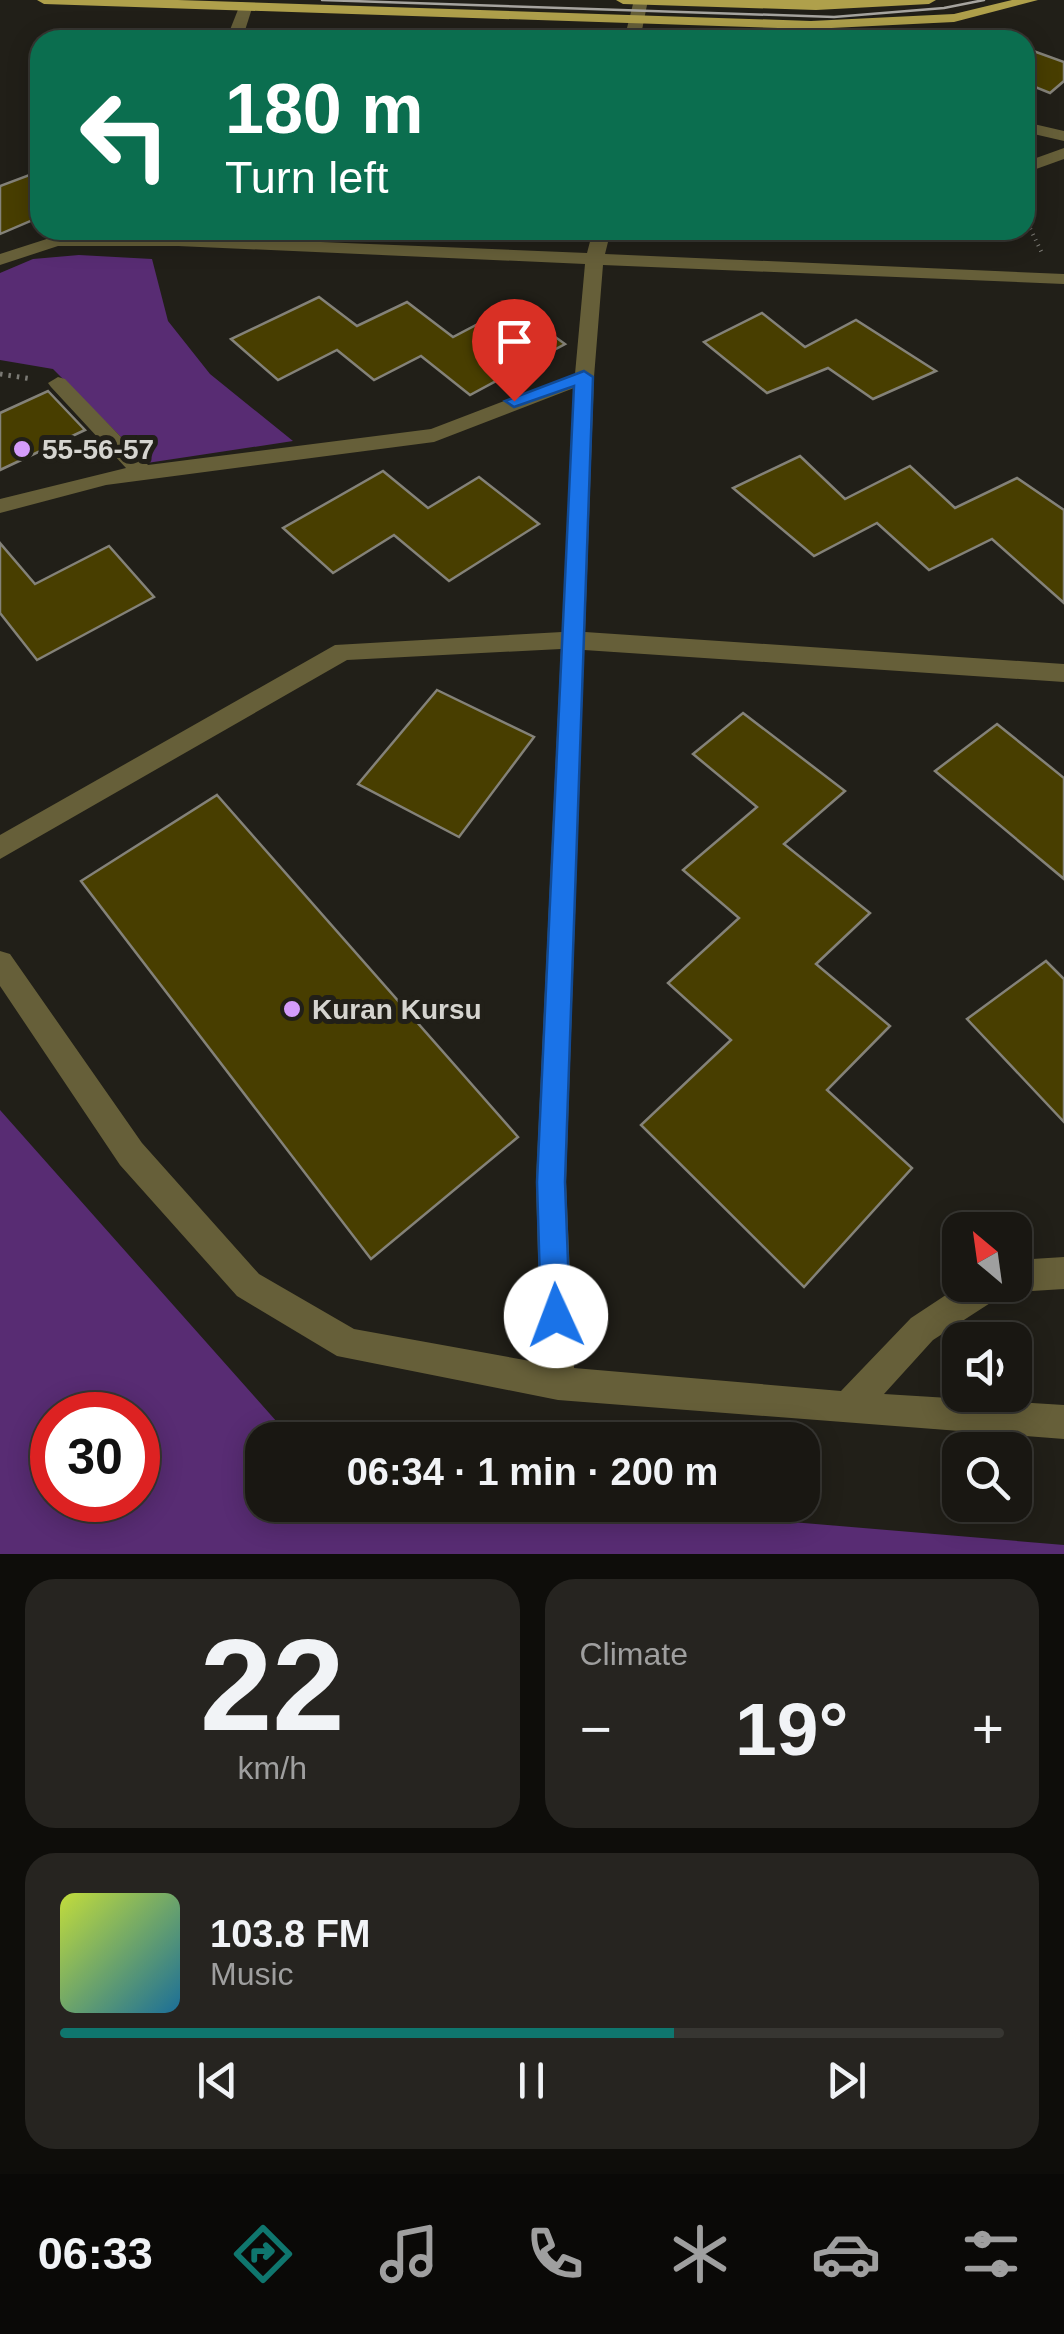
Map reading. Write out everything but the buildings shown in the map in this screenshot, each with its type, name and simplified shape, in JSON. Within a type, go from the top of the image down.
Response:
[{"type":"main road","points":[[44,0],[884,24],[954,18],[1032,0]]},
{"type":"main road","points":[[623,0],[816,6],[929,0]]},
{"type":"street","points":[[633,30],[641,0]]},
{"type":"street","points":[[237,30],[246,5]]},
{"type":"street","points":[[1035,129],[1064,136]]},
{"type":"street","points":[[1035,164],[1064,152]]},
{"type":"street","points":[[0,260],[56,241],[78,240]]},
{"type":"street","points":[[230,240],[594,262],[1064,279]]},
{"type":"street","points":[[558,1383],[551,1182],[584,377],[600,240]]},
{"type":"street","points":[[0,506],[142,472],[434,435],[584,377]]},
{"type":"street","points":[[58,383],[142,472]]},
{"type":"street","points":[[0,848],[343,651],[573,640],[1064,672]]},
{"type":"street","points":[[0,963],[131,1154],[248,1284],[349,1344],[558,1383],[1064,1422]]},
{"type":"street","points":[[1032,1275],[1064,1272]]},
{"type":"street","points":[[848,1408],[922,1330],[964,1302]]},
{"type":"shaded area","points":[[79,255],[152,259],[168,321],[210,374],[293,441],[147,463],[53,369],[0,360],[0,273],[33,259]]},
{"type":"shaded area","points":[[0,1110],[277,1422],[245,1422],[245,1522],[792,1522],[1064,1545],[1064,1554],[0,1554]]},
{"type":"tram line","points":[[322,0],[834,17],[944,8],[984,0]]},
{"type":"place","name":"55-56-57","points":[[22,449]]},
{"type":"place","name":"Kuran Kursu","points":[[292,1009]]},
{"type":"route","points":[[514,401],[584,377],[551,1182],[556,1316]]}]
